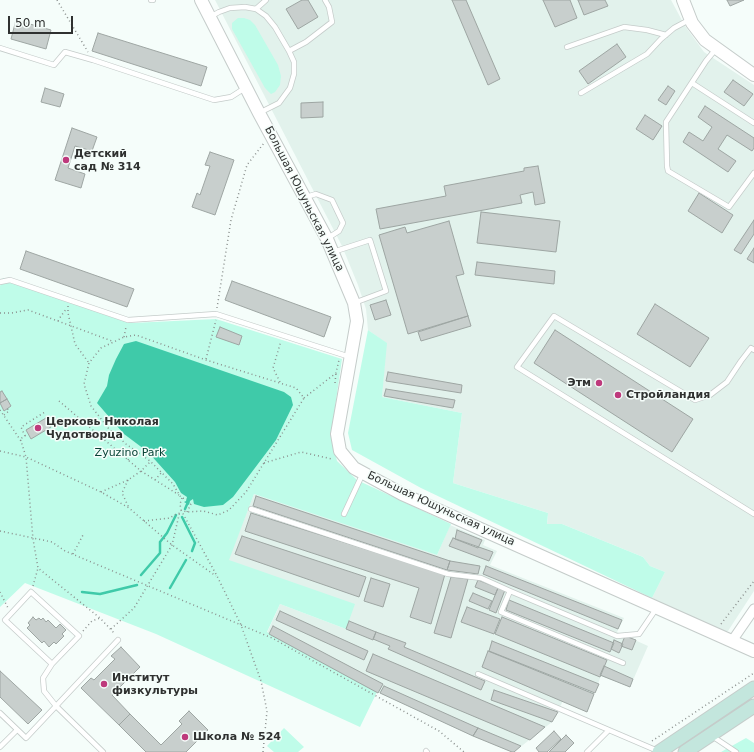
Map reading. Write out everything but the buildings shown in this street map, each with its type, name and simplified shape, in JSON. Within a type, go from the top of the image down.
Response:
[{"type":"main road","points":[[659,752],[754,688]]},
{"type":"main road","points":[[685,752],[754,706]]},
{"type":"street","name":"Большая Юшуньская улица","points":[[201,0],[327,239],[354,303],[357,321],[345,355],[337,434],[340,451],[354,468],[402,494],[754,651]]},
{"type":"street","points":[[683,0],[691,19],[705,40],[754,75]]},
{"type":"street","points":[[732,641],[754,609]]},
{"type":"lane","points":[[256,9],[266,0]]},
{"type":"lane","points":[[289,50],[306,42],[332,22],[329,7],[325,0]]},
{"type":"lane","points":[[210,17],[230,8],[245,7],[256,9],[266,16],[275,27],[289,50],[294,62],[294,74],[290,88],[279,103],[260,114]]},
{"type":"lane","points":[[581,93],[647,54],[674,28],[691,19]]},
{"type":"lane","points":[[567,47],[624,27],[647,30],[666,35]]},
{"type":"lane","points":[[0,48],[54,65],[65,52],[214,100],[231,97],[246,87]]},
{"type":"lane","points":[[716,49],[666,122],[668,171],[729,207],[754,173]]},
{"type":"lane","points":[[692,83],[754,123]]},
{"type":"lane","points":[[305,198],[316,194],[332,200],[342,223],[339,231],[327,239]]},
{"type":"lane","points":[[333,252],[370,240],[386,290],[354,303]]},
{"type":"lane","points":[[0,282],[10,280],[128,320],[216,314],[345,355]]},
{"type":"lane","points":[[754,350],[751,348],[727,382],[710,395],[695,400],[554,316],[517,368],[754,514]]},
{"type":"lane","points":[[344,514],[364,473]]},
{"type":"lane","points":[[251,509],[448,574],[481,578],[617,636],[639,634],[657,607]]},
{"type":"lane","points":[[510,591],[501,612],[623,663]]},
{"type":"lane","points":[[52,664],[5,620],[31,592],[79,636],[52,664],[44,678],[44,691],[56,706],[103,752]]},
{"type":"lane","points":[[0,713],[26,738],[118,640]]},
{"type":"lane","points":[[478,674],[659,752]]},
{"type":"lane","points":[[0,747],[17,730]]},
{"type":"lane","points":[[587,752],[608,730]]},
{"type":"lane","points":[[710,735],[736,752]]},
{"type":"path","points":[[57,0],[93,60]]},
{"type":"path","points":[[206,360],[215,327],[231,220],[247,165],[265,142]]},
{"type":"path","points":[[58,322],[69,303]]},
{"type":"path","points":[[68,306],[68,314],[75,344],[89,363]]},
{"type":"path","points":[[0,313],[12,313],[28,310],[112,341]]},
{"type":"path","points":[[124,336],[128,320]]},
{"type":"path","points":[[263,752],[267,711],[261,681],[241,625],[217,576],[181,510],[181,497],[173,484],[150,461],[126,444],[109,429],[91,406],[84,384],[89,363],[101,348],[124,336],[136,334],[206,360],[296,388],[304,398]]},
{"type":"path","points":[[280,383],[273,368],[283,335]]},
{"type":"path","points":[[181,510],[187,512],[203,511],[218,515],[229,510],[246,492],[304,398],[336,373],[345,355]]},
{"type":"path","points":[[59,401],[141,471],[181,497],[187,499]]},
{"type":"path","points":[[4,415],[9,412],[8,408]]},
{"type":"path","points":[[0,410],[20,441],[26,457],[33,539],[38,568],[31,592]]},
{"type":"path","points":[[25,436],[21,427],[45,412]]},
{"type":"path","points":[[20,441],[20,439],[28,434]]},
{"type":"path","points":[[128,460],[136,450]]},
{"type":"path","points":[[0,451],[26,457],[102,492],[129,508],[172,545],[217,576]]},
{"type":"path","points":[[264,463],[301,452],[339,460]]},
{"type":"path","points":[[102,492],[128,480],[141,471],[150,461]]},
{"type":"path","points":[[155,480],[161,473]]},
{"type":"path","points":[[128,480],[122,493],[129,508]]},
{"type":"path","points":[[187,512],[191,504],[194,503]]},
{"type":"path","points":[[38,568],[100,618],[111,629],[134,608],[172,545],[181,510]]},
{"type":"path","points":[[144,520],[170,518],[174,514],[180,513]]},
{"type":"path","points":[[0,532],[52,542],[65,551],[272,638],[439,731],[463,751]]},
{"type":"path","points":[[73,554],[83,535]]},
{"type":"path","points":[[715,633],[754,582]]},
{"type":"path","points":[[0,592],[10,614]]},
{"type":"path","points":[[79,636],[92,621],[100,618]]},
{"type":"path","points":[[645,746],[754,673]]},
{"type":"shaded area","points":[[215,0],[671,0],[685,26],[704,52],[754,85],[754,591],[728,631],[722,632],[652,598],[665,572],[650,566],[643,557],[562,524],[547,525],[548,513],[453,483],[462,413],[382,397],[386,343],[368,330],[366,309],[342,246]]},
{"type":"shaded area","points":[[136,341],[284,392],[291,397],[293,405],[276,440],[233,497],[223,505],[204,507],[194,504],[193,499],[190,501],[189,505],[184,502],[186,501],[187,497],[181,493],[175,482],[148,452],[124,434],[97,403],[107,386],[109,375],[124,344]]},
{"type":"shaded area","points":[[254,494],[437,555],[450,525],[485,540],[483,545],[497,551],[490,565],[624,618],[617,632],[648,646],[630,687],[601,676],[587,712],[563,701],[552,722],[514,752],[473,736],[377,692],[267,633],[280,604],[346,629],[228,560]]},
{"type":"green space","points":[[238,18],[250,20],[255,25],[278,65],[281,76],[280,85],[275,92],[271,94],[265,88],[232,29],[232,23]]},
{"type":"green space","name":"Zyuzino Park","points":[[3,278],[132,323],[216,319],[342,359],[331,435],[337,461],[357,480],[451,524],[437,555],[254,494],[229,560],[355,604],[346,629],[280,604],[267,632],[377,692],[360,727],[156,634],[25,583],[0,607],[0,286]]},
{"type":"green space","points":[[368,330],[387,343],[382,397],[462,413],[453,483],[548,513],[547,524],[562,524],[643,557],[650,566],[665,572],[652,598],[421,488],[352,450],[348,433]]},
{"type":"green space","points":[[284,728],[304,747],[298,752],[274,752],[267,746]]},
{"type":"green space","points":[[746,738],[754,743],[754,752],[721,752]]},
{"type":"waterway","points":[[185,509],[188,502]]},
{"type":"waterway","points":[[141,575],[160,553],[160,542],[167,533],[176,515]]},
{"type":"waterway","points":[[182,517],[195,543],[192,551]]},
{"type":"waterway","points":[[170,588],[186,560]]},
{"type":"waterway","points":[[82,592],[100,594],[137,585]]},
{"type":"place","name":"Детский сад № 314","points":[[66,160]]},
{"type":"place","name":"Этм","points":[[599,383]]},
{"type":"place","name":"Стройландия","points":[[618,395]]},
{"type":"place","name":"Церковь Николая Чудотворца","points":[[38,428]]},
{"type":"place","name":"Институт физкультуры","points":[[104,684]]},
{"type":"place","name":"Школа № 524","points":[[185,737]]}]
